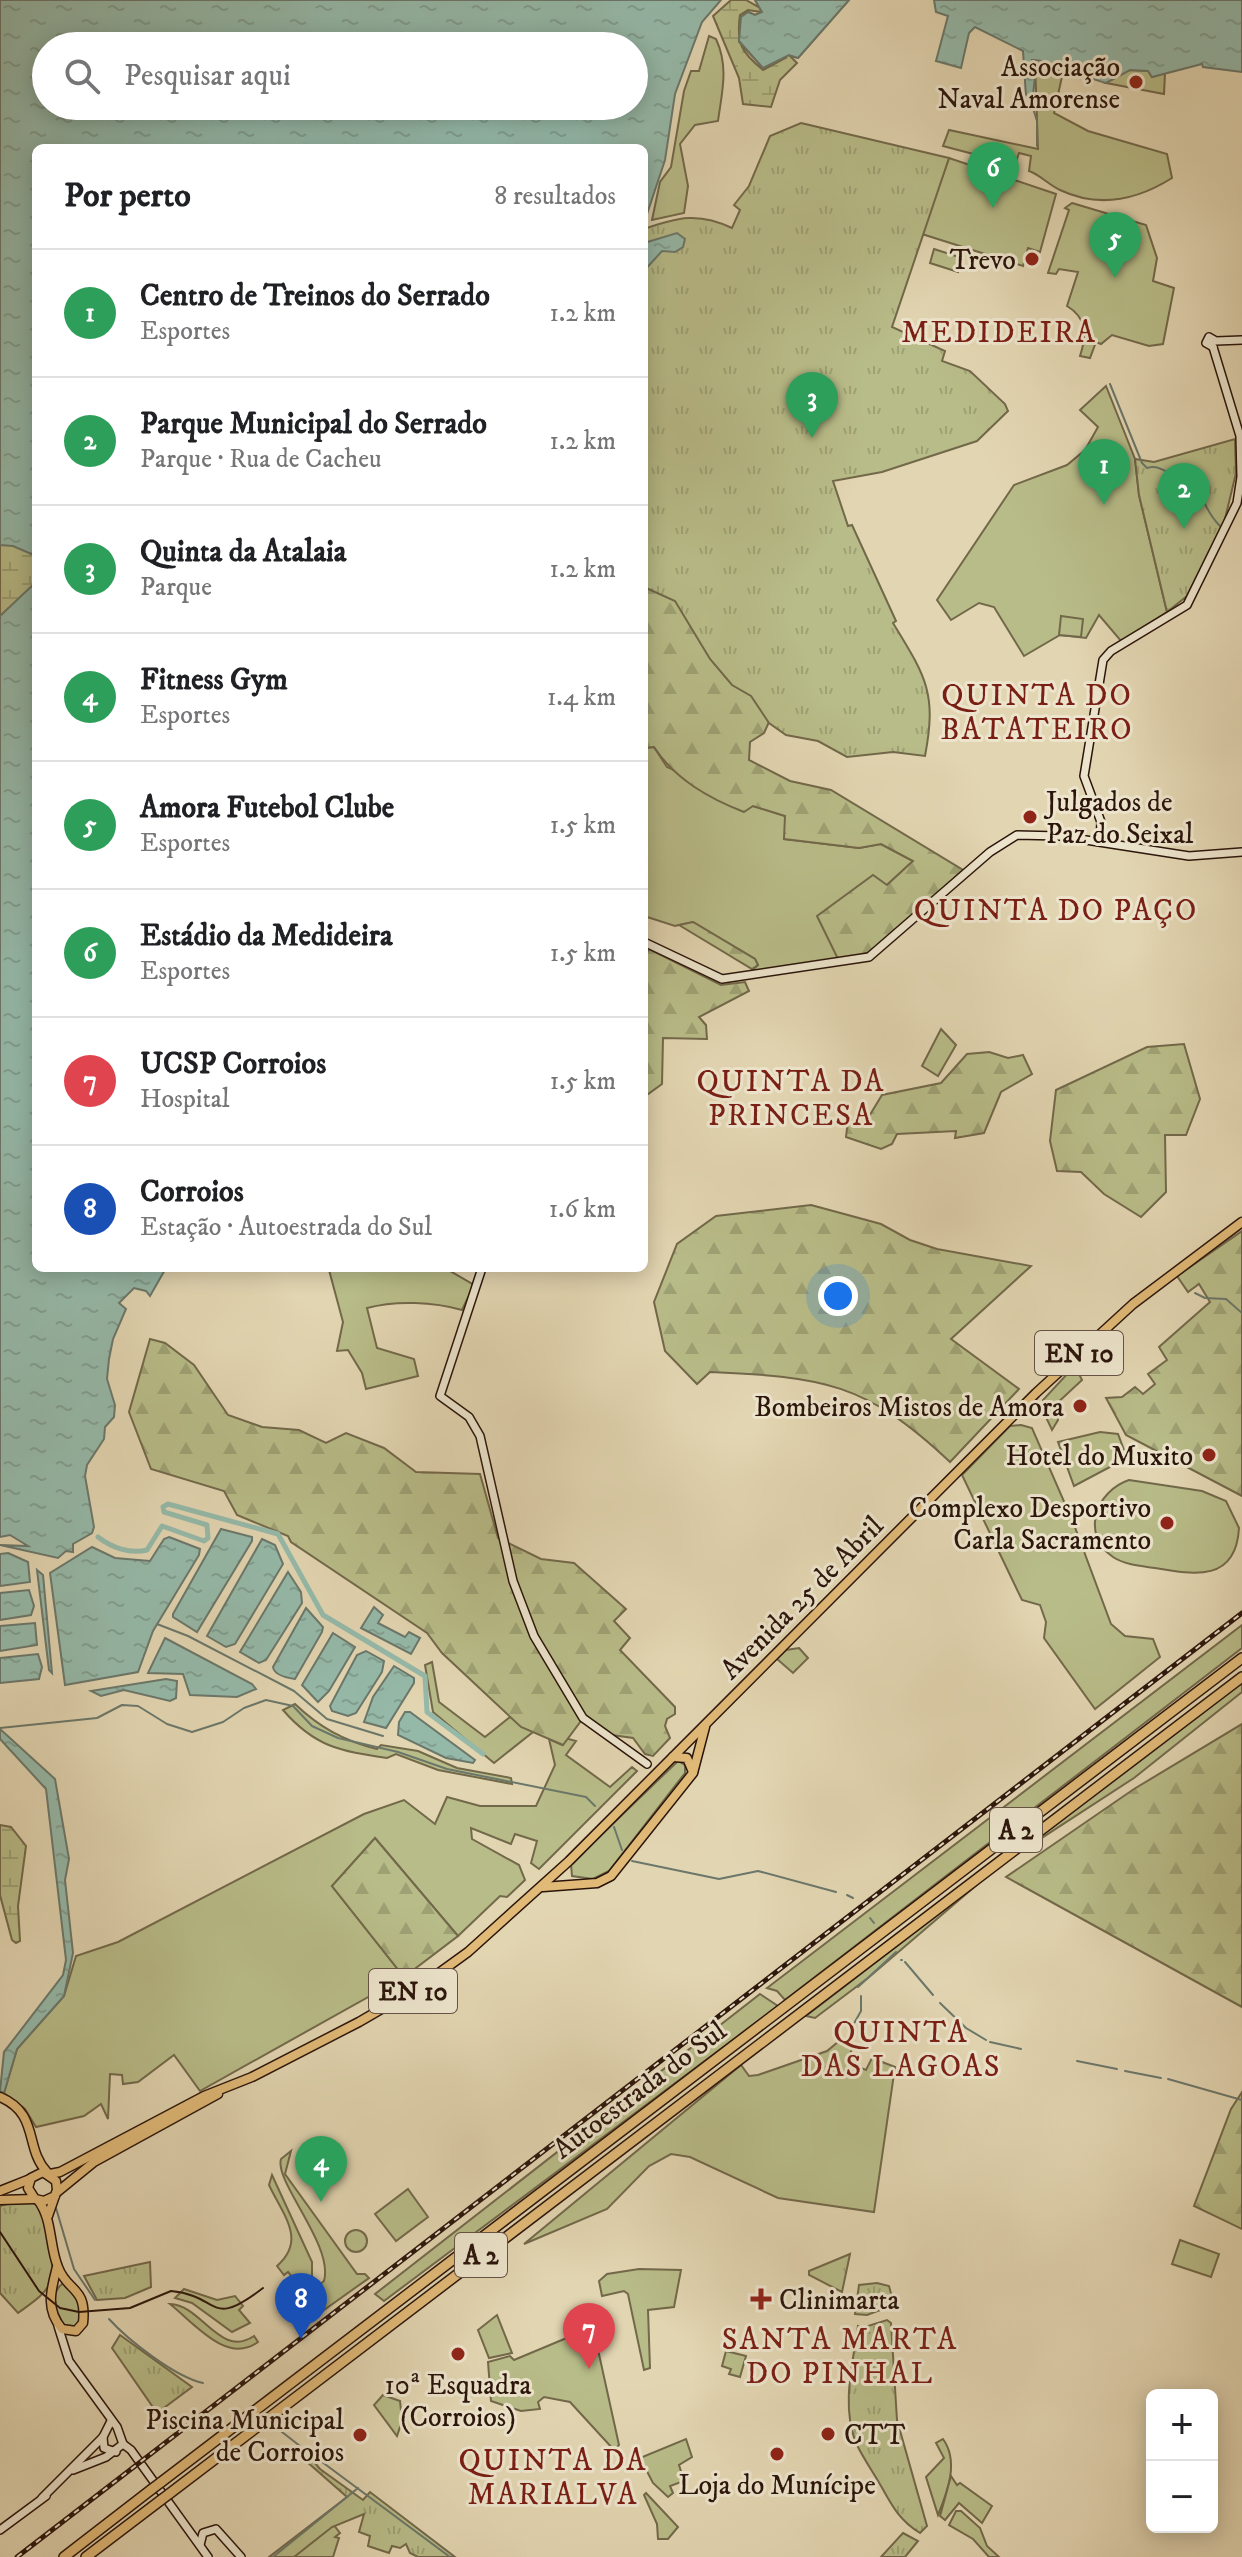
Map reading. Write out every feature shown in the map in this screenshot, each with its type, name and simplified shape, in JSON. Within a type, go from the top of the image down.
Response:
[{"type":"highway","name":"Autoestrada do Sul","points":[[64,2557],[1242,1658]]},
{"type":"highway","name":"Autoestrada do Sul","points":[[86,2557],[1242,1677]]},
{"type":"main road","points":[[1100,842],[1101,822],[1084,776],[1103,660],[1111,651],[1187,605],[1232,513],[1240,490],[1240,436],[1214,344],[1242,340]]},
{"type":"main road","points":[[648,944],[722,979],[852,962],[881,950],[1011,836],[1046,834],[1194,856],[1242,852]]},
{"type":"main road","name":"Avenida 25 de Abril","points":[[48,2173],[60,2172],[411,1992],[468,1952],[569,1861],[1092,1340],[1178,1267],[1242,1222]]},
{"type":"main road","points":[[481,1272],[440,1396],[469,1417],[480,1436],[513,1581],[534,1636],[583,1718],[647,1764],[687,1758],[693,1773]]},
{"type":"main road","name":"Avenida 25 de Abril","points":[[538,1889],[548,1884],[597,1883],[611,1876],[693,1773],[700,1737],[712,1716]]},
{"type":"main road","points":[[647,1764],[648,1781]]},
{"type":"main road","points":[[569,1861],[565,1873],[575,1883]]},
{"type":"main road","name":"Avenida 25 de Abril","points":[[55,2194],[94,2162],[199,2107],[232,2084]]},
{"type":"main road","points":[[2,2097],[26,2119],[37,2155],[57,2184],[48,2221]]},
{"type":"main road","points":[[37,2155],[28,2188],[48,2221],[57,2267],[50,2301],[68,2356],[119,2434],[119,2449]]},
{"type":"main road","name":"EN 10","points":[[32,2177],[48,2173]]},
{"type":"main road","points":[[0,2191],[32,2177]]},
{"type":"main road","name":"EN 10","points":[[36,2200],[47,2201],[55,2194]]},
{"type":"main road","points":[[0,2200],[36,2200]]},
{"type":"main road","points":[[57,2267],[79,2293],[83,2304],[83,2323],[70,2340],[68,2356]]},
{"type":"main road","points":[[53,2285],[69,2281]]},
{"type":"main road","points":[[57,2323],[65,2331],[76,2331]]},
{"type":"main road","points":[[0,2530],[42,2498],[70,2471],[104,2434],[111,2421]]},
{"type":"main road","points":[[104,2434],[119,2434]]},
{"type":"main road","points":[[104,2434],[104,2448],[119,2449],[136,2458],[208,2557]]},
{"type":"main road","points":[[70,2471],[119,2449]]},
{"type":"main road","points":[[187,2528],[220,2530],[241,2557]]},
{"type":"main road","points":[[201,2548],[200,2541],[205,2531]]},
{"type":"green space","points":[[731,0],[746,0],[760,8],[755,0],[849,0],[798,58],[790,56],[797,63],[780,80],[771,107],[743,104],[739,78],[713,16]],"holes":[[[760,9],[762,12],[755,15],[748,12],[741,17],[739,37],[740,15],[748,10],[761,12]],[[741,44],[763,68],[787,57],[763,70]]]},
{"type":"green space","points":[[709,36],[716,39],[722,60],[718,121],[695,125],[680,144],[688,186],[684,213],[652,220],[660,182],[671,167],[684,91],[691,71],[699,71]]},
{"type":"green space","points":[[1035,62],[1063,72],[1054,113],[1088,131],[1167,154],[1172,178],[1131,196],[1089,199],[1060,190],[1029,171],[1031,156],[1019,153],[1015,165],[943,146],[949,130],[1038,149]]},
{"type":"green space","name":"Associação Naval Amorense","points":[[1129,70],[1148,71],[1152,77],[1165,73],[1164,94],[1106,83]]},
{"type":"green space","points":[[801,123],[949,158],[892,327],[945,351],[942,361],[970,371],[1005,404],[1008,411],[977,441],[882,472],[833,481],[848,526],[852,525],[896,621],[893,623],[926,686],[930,716],[925,756],[893,752],[847,757],[818,741],[786,735],[769,723],[751,696],[732,685],[710,659],[675,601],[648,589],[648,228],[699,218],[732,228],[740,210],[734,205],[749,186],[770,136]]},
{"type":"green space","points":[[949,158],[1056,194],[1040,252],[1028,248],[1023,266],[922,234]]},
{"type":"green space","points":[[1072,203],[1146,225],[1157,258],[1153,281],[1174,288],[1163,344],[1149,346],[1112,335],[1101,344],[1096,342],[1090,358],[1080,356],[1084,328],[1078,316],[1067,306],[1078,272],[1059,269],[1056,274],[1048,273],[1069,210],[1065,208]]},
{"type":"green space","points":[[934,249],[962,258],[958,272],[930,263]]},
{"type":"green space","points":[[1106,386],[1135,459],[1139,495],[1167,612],[1121,641],[1099,615],[1086,638],[1060,635],[1024,656],[994,607],[979,603],[951,620],[937,600],[1014,485],[1067,465],[1085,450],[1098,427],[1080,410]]},
{"type":"green space","points":[[1235,439],[1236,473],[1224,523],[1187,596],[1167,612],[1139,495],[1135,459],[1154,462]]},
{"type":"green space","points":[[0,492],[32,503],[32,614],[0,701]]},
{"type":"green space","points":[[648,539],[774,711],[764,733],[750,742],[749,760],[790,781],[831,790],[963,870],[874,951],[839,961],[817,916],[873,875],[887,885],[913,861],[881,844],[859,848],[784,839],[785,816],[753,806],[744,812],[718,800],[682,778],[654,747],[648,748]]},
{"type":"green space","points":[[1061,616],[1083,619],[1081,637],[1059,635]]},
{"type":"green space","points":[[654,747],[667,767],[753,806],[785,816],[785,839],[859,848],[881,844],[913,861],[887,885],[839,961],[749,973],[758,965],[755,959],[693,922],[675,926],[648,917],[648,748]]},
{"type":"green space","points":[[693,922],[755,959],[758,965],[752,969],[679,925]]},
{"type":"green space","points":[[648,951],[721,985],[745,982],[749,991],[699,1017],[706,1025],[707,1039],[663,1038],[662,1084],[648,1094]]},
{"type":"green space","points":[[941,1029],[956,1045],[938,1076],[922,1066]]},
{"type":"green space","points":[[1184,1044],[1200,1099],[1186,1135],[1165,1135],[1166,1192],[1141,1217],[1104,1194],[1081,1172],[1057,1171],[1050,1141],[1056,1090],[1147,1047]]},
{"type":"green space","points":[[989,1052],[1008,1058],[1023,1055],[1032,1074],[1001,1092],[984,1133],[955,1138],[956,1131],[897,1134],[892,1144],[881,1149],[846,1137],[848,1120],[865,1123],[882,1095],[941,1083],[967,1054]]},
{"type":"green space","points":[[811,1205],[881,1224],[910,1240],[937,1249],[1031,1266],[951,1339],[1019,1389],[950,1462],[893,1415],[840,1389],[783,1377],[710,1372],[697,1384],[665,1351],[654,1302],[677,1244],[716,1216]]},
{"type":"green space","points":[[1242,1231],[1242,1496],[1126,1435],[1106,1398],[1122,1397],[1135,1387],[1143,1394],[1155,1384],[1148,1374],[1167,1360],[1159,1347],[1210,1302],[1199,1284],[1188,1292],[1177,1276]]},
{"type":"green space","points":[[330,1272],[452,1272],[474,1285],[462,1310],[415,1303],[367,1308],[377,1348],[414,1359],[418,1376],[366,1389],[362,1373],[348,1350],[337,1351],[343,1322]]},
{"type":"green space","points":[[150,1339],[165,1343],[194,1365],[228,1415],[262,1427],[299,1430],[326,1443],[346,1433],[384,1448],[416,1472],[480,1474],[498,1538],[541,1559],[574,1563],[626,1609],[614,1621],[630,1638],[620,1650],[675,1707],[675,1714],[667,1719],[665,1726],[670,1738],[653,1756],[645,1754],[633,1738],[612,1735],[581,1721],[563,1745],[521,1727],[442,1653],[427,1633],[291,1542],[288,1536],[237,1515],[224,1491],[151,1469],[129,1412]]},
{"type":"green space","points":[[1069,1372],[1078,1372],[1082,1380],[1054,1406],[1058,1420],[1052,1430],[1044,1413],[1043,1400]]},
{"type":"green space","points":[[1010,1426],[1032,1428],[1073,1522],[1111,1624],[1125,1636],[1153,1639],[1160,1657],[1095,1709],[1044,1638],[1046,1622],[1040,1605],[1022,1600],[962,1475]]},
{"type":"green space","points":[[1100,1432],[1118,1434],[1127,1458],[1074,1486],[1058,1442]]},
{"type":"green space","name":"Complexo Desportivo Carla Sacramento","points":[[1129,1480],[1202,1491],[1226,1501],[1239,1528],[1230,1558],[1222,1566],[1198,1573],[1133,1565],[1113,1557],[1097,1537],[1096,1514],[1108,1493]]},
{"type":"green space","points":[[1242,1625],[1242,1648],[785,2000],[777,1991],[767,1988]]},
{"type":"green space","points":[[799,1648],[808,1658],[793,1673],[777,1659],[786,1650]]},
{"type":"green space","points":[[432,1662],[439,1702],[485,1737],[510,1717],[533,1732],[494,1763],[433,1712],[425,1665]]},
{"type":"green space","points":[[1242,1683],[1242,1692],[1134,1778],[1014,1856]]},
{"type":"green space","points":[[295,1704],[313,1720],[354,1742],[377,1749],[381,1745],[418,1751],[457,1768],[511,1778],[512,1784],[438,1770],[396,1754],[387,1758],[329,1745],[306,1732],[283,1710]]},
{"type":"green space","points":[[1242,1724],[1242,2007],[1006,1877],[1134,1789]]},
{"type":"green space","points":[[565,1738],[576,1741],[566,1755],[610,1787],[632,1767],[637,1771],[539,1869],[531,1863],[537,1841],[515,1834],[511,1844],[471,1828],[472,1839],[519,1865],[525,1880],[507,1897],[500,1896],[458,1936],[375,1838],[332,1886],[404,1977],[200,2091],[174,2055],[138,2082],[123,2084],[122,2075],[110,2074],[108,2119],[101,2104],[84,2116],[36,2127],[25,2109],[4,2093],[17,2049],[64,1996],[76,1956],[118,1942],[364,1814],[404,1800],[435,1824],[447,1797],[480,1806],[536,1806],[555,1765],[549,1739],[562,1745]]},
{"type":"green space","points":[[678,1761],[685,1765],[685,1773],[609,1871],[593,1879],[572,1876],[571,1864]]},
{"type":"green space","points":[[0,1825],[11,1827],[26,1846],[18,1906],[20,1941],[16,1943],[12,1940],[0,1895]]},
{"type":"green space","points":[[375,1838],[458,1936],[404,1977],[332,1886]]},
{"type":"green space","points":[[979,1883],[868,1978],[815,2018],[806,2016]]},
{"type":"green space","points":[[760,1994],[778,2006],[384,2301],[375,2294]]},
{"type":"green space","points":[[838,2042],[852,2049],[847,2062],[866,2070],[872,2058],[895,2067],[874,2212],[778,2198],[690,2157],[671,2154],[649,2166],[607,2209],[524,2244],[741,2065],[749,2076],[758,2075],[827,2051]]},
{"type":"green space","points":[[1242,2092],[1242,2229],[1194,2206],[1231,2109]]},
{"type":"green space","points":[[291,2151],[285,2174],[357,2274],[365,2274],[369,2278],[310,2320],[306,2316],[320,2305],[310,2292],[324,2281],[325,2266],[321,2250],[281,2169],[281,2159]]},
{"type":"green space","points":[[272,2175],[312,2262],[312,2276],[299,2286],[288,2272],[284,2275],[277,2266],[286,2256],[291,2237],[286,2217],[269,2185]]},
{"type":"green space","points":[[408,2189],[428,2217],[396,2241],[375,2214]]},
{"type":"green space","points":[[32,2201],[42,2215],[49,2239],[52,2275],[47,2288],[18,2313],[0,2293],[0,2206]]},
{"type":"green space","points":[[356,2230],[364,2233],[367,2241],[364,2249],[356,2252],[348,2249],[345,2241],[348,2233]]},
{"type":"green space","points":[[1180,2240],[1219,2254],[1211,2277],[1172,2264]]},
{"type":"green space","points":[[850,2254],[842,2292],[809,2275],[809,2271]]},
{"type":"green space","points":[[150,2262],[151,2287],[125,2298],[97,2300],[84,2276]]},
{"type":"green space","points":[[639,2269],[681,2270],[674,2307],[648,2310],[650,2368],[644,2370],[628,2294],[624,2291],[602,2296],[599,2281],[607,2274]]},
{"type":"green space","points":[[877,2283],[889,2286],[894,2305],[867,2315],[855,2314],[859,2285]]},
{"type":"green space","points":[[62,2284],[71,2287],[80,2307],[80,2322],[75,2327],[65,2326],[56,2310],[55,2294]]},
{"type":"green space","points":[[184,2289],[217,2300],[235,2296],[243,2306],[239,2310],[250,2323],[232,2332],[192,2303],[175,2298]]},
{"type":"green space","points":[[170,2304],[192,2313],[231,2341],[254,2336],[258,2342],[246,2348],[223,2345],[211,2339]]},
{"type":"green space","points":[[497,2315],[512,2353],[489,2358],[478,2330]]},
{"type":"green space","points":[[887,2320],[891,2323],[897,2420],[927,2526],[920,2533],[902,2518],[889,2500],[856,2443],[849,2414],[858,2326]]},
{"type":"green space","points":[[593,2327],[619,2445],[614,2450],[570,2402],[544,2397],[538,2402],[540,2409],[521,2411],[491,2401],[488,2362],[510,2356],[514,2360]]},
{"type":"green space","points":[[120,2335],[192,2387],[157,2413],[112,2348]]},
{"type":"green space","points":[[726,2351],[746,2356],[740,2377],[729,2374],[731,2369],[722,2366]]},
{"type":"green space","points":[[383,2395],[400,2401],[402,2421],[397,2436],[374,2405]]},
{"type":"green space","points":[[686,2439],[692,2457],[679,2465],[684,2481],[670,2486],[673,2493],[668,2497],[653,2483],[640,2458]]},
{"type":"green space","points":[[943,2439],[951,2466],[938,2515],[926,2477],[944,2458],[936,2443]]},
{"type":"green space","points":[[309,2456],[320,2469],[363,2500],[370,2492],[455,2557],[418,2557],[410,2553],[406,2544],[400,2548],[392,2546],[389,2553],[368,2546],[370,2536],[359,2532],[364,2514],[332,2527],[294,2557],[269,2557],[347,2497],[306,2461]]},
{"type":"green space","points":[[951,2476],[957,2485],[960,2483],[992,2506],[982,2523],[959,2503],[945,2520],[940,2516]]},
{"type":"green space","points":[[646,2493],[678,2527],[668,2539],[658,2539],[657,2524],[644,2495]]},
{"type":"green space","points":[[956,2511],[961,2511],[980,2528],[987,2546],[999,2557],[989,2557],[973,2539],[949,2525]]},
{"type":"green space","points":[[333,2524],[340,2533],[335,2537],[339,2538],[333,2557],[290,2557]]},
{"type":"green space","points":[[903,2533],[918,2541],[905,2557],[881,2557]]},
{"type":"water","points":[[0,0],[721,0],[702,22],[675,94],[665,160],[648,211],[648,144],[32,144],[32,554],[13,546],[0,545]]},
{"type":"water","points":[[755,0],[849,0],[798,58],[789,55],[763,68],[739,41],[741,17],[748,12],[755,15],[762,12]]},
{"type":"water","points":[[934,0],[1242,0],[1242,72],[1203,67],[1202,64],[1152,77],[1148,71],[1130,70],[1106,83],[1032,60],[1035,76],[1032,105],[1026,96],[1023,51],[975,27],[969,33],[961,68],[936,61],[948,16],[936,12]]},
{"type":"water","points":[[677,233],[685,239],[683,247],[675,252],[662,251],[648,267],[648,242]]},
{"type":"water","points":[[32,586],[32,1272],[164,1272],[150,1296],[146,1291],[134,1288],[119,1303],[126,1309],[113,1339],[107,1379],[115,1405],[114,1417],[105,1427],[104,1439],[87,1465],[85,1476],[94,1527],[92,1533],[73,1544],[73,1552],[66,1551],[58,1558],[0,1545],[28,1546],[10,1535],[0,1537],[0,616]]},
{"type":"water","points":[[221,1529],[252,1537],[252,1541],[197,1632],[173,1614]]},
{"type":"water","points":[[169,1537],[200,1549],[199,1555],[153,1631],[138,1672],[65,1685],[50,1573],[92,1547],[115,1558],[150,1561],[164,1539]]},
{"type":"water","points":[[262,1539],[275,1545],[283,1564],[235,1644],[226,1647],[207,1636]]},
{"type":"water","points":[[8,1553],[28,1562],[30,1582],[0,1586],[0,1554]]},
{"type":"water","points":[[37,1570],[43,1575],[52,1673],[49,1670]]},
{"type":"water","points":[[288,1572],[301,1592],[302,1603],[266,1660],[259,1663],[240,1652]]},
{"type":"water","points":[[29,1590],[34,1606],[31,1615],[0,1620],[0,1593]]},
{"type":"water","points":[[374,1607],[383,1615],[378,1623],[405,1637],[409,1632],[420,1638],[411,1654],[361,1628]]},
{"type":"water","points":[[306,1608],[323,1627],[322,1632],[295,1679],[285,1677],[273,1667]]},
{"type":"water","points":[[35,1623],[37,1645],[0,1651],[0,1626]]},
{"type":"water","points":[[333,1633],[355,1647],[329,1691],[318,1702],[302,1685]]},
{"type":"water","points":[[165,1638],[252,1684],[256,1689],[237,1697],[190,1695],[183,1674],[148,1673]]},
{"type":"water","points":[[366,1651],[384,1661],[382,1672],[356,1713],[348,1716],[332,1711],[330,1706],[357,1655]]},
{"type":"water","points":[[38,1654],[42,1667],[39,1679],[0,1683],[0,1658]]},
{"type":"water","points":[[394,1666],[414,1678],[414,1683],[386,1728],[364,1722],[373,1697]]},
{"type":"water","points":[[166,1679],[177,1681],[176,1698],[170,1701],[124,1690],[101,1696],[91,1691]]},
{"type":"water","points":[[405,1712],[410,1712],[475,1760],[473,1763],[446,1758],[398,1735],[399,1722]]},
{"type":"water","points":[[0,1729],[55,1779],[69,1859],[65,1880],[73,1953],[64,1996],[17,2049],[4,2093],[0,2091],[4,2052],[63,1975],[66,1960],[46,1789],[0,1739]]},
{"type":"waterway","points":[[1032,105],[1037,121],[1037,146]]},
{"type":"waterway","points":[[1110,384],[1142,463],[1147,468],[1158,468],[1191,485],[1220,526]]},
{"type":"waterway","points":[[1195,1293],[1205,1298],[1226,1299],[1242,1313]]},
{"type":"waterway","points":[[98,1537],[128,1551],[147,1550],[162,1526],[204,1541],[208,1538],[207,1525],[164,1512],[163,1507],[168,1504],[278,1534],[323,1615],[425,1676],[427,1712],[483,1754]]},
{"type":"waterway","points":[[157,1624],[188,1636],[294,1691],[327,1719],[383,1736]]},
{"type":"waterway","points":[[0,1728],[97,1718],[122,1705],[138,1706],[167,1724],[192,1732],[223,1722],[244,1708],[266,1700],[293,1706],[312,1726],[338,1738],[398,1752],[447,1769],[586,1797],[595,1806]]},
{"type":"waterway","points":[[614,1827],[622,1850]]},
{"type":"waterway","points":[[632,1861],[719,1879],[758,1871],[836,1892]]},
{"type":"waterway","points":[[847,1895],[853,1898]]},
{"type":"waterway","points":[[870,1918],[874,1923]]},
{"type":"waterway","points":[[858,1987],[896,1952]]},
{"type":"waterway","points":[[905,1962],[933,1995]]},
{"type":"waterway","points":[[852,2027],[861,2011],[861,1996]]},
{"type":"waterway","points":[[940,2003],[966,2028],[986,2040]]},
{"type":"waterway","points":[[990,2042],[1021,2049]]},
{"type":"waterway","points":[[1077,2061],[1117,2069]]},
{"type":"waterway","points":[[1125,2071],[1161,2078]]},
{"type":"waterway","points":[[1168,2079],[1242,2100]]},
{"type":"waterway","points":[[56,2208],[74,2269],[95,2300]]},
{"type":"waterway","points":[[109,2319],[153,2357],[203,2383]]},
{"type":"waterway","points":[[273,2425],[300,2446]]},
{"type":"waterway","points":[[314,2456],[450,2557]]},
{"type":"waterway","points":[[273,2557],[358,2488]]},
{"type":"tram line","points":[[0,2232],[39,2291],[60,2308],[79,2312],[130,2308],[171,2291],[223,2309],[233,2307],[263,2288]]},
{"type":"railway","points":[[17,2557],[1242,1613]]},
{"type":"place","name":"Associação Naval Amorense","points":[[1136,82]]},
{"type":"place","name":"Estádio da Medideira","points":[[993,208]]},
{"type":"place","name":"Trevo","points":[[1032,259]]},
{"type":"place","name":"Amora Futebol Clube","points":[[1115,278]]},
{"type":"place","name":"Quinta da Atalaia","points":[[812,438]]},
{"type":"place","name":"Centro de Treinos do Serrado","points":[[1104,505]]},
{"type":"place","name":"Parque Municipal do Serrado","points":[[1184,529]]},
{"type":"place","name":"Julgados de Paz do Seixal","points":[[1030,817]]},
{"type":"place","name":"Bombeiros Mistos de Amora","points":[[1080,1406]]},
{"type":"place","name":"Hotel do Muxito","points":[[1209,1455]]},
{"type":"place","name":"Complexo Desportivo Carla Sacramento","points":[[1167,1523]]},
{"type":"place","name":"Fitness Gym","points":[[321,2202]]},
{"type":"place","name":"Clinimarta","points":[[761,2299]]},
{"type":"place","name":"Corroios","points":[[301,2339]]},
{"type":"place","name":"10ª Esquadra (Corroios)","points":[[458,2354]]},
{"type":"place","name":"UCSP Corroios","points":[[589,2369]]},
{"type":"place","name":"CTT","points":[[828,2434]]},
{"type":"place","name":"Piscina Municipal de Corroios","points":[[360,2435]]},
{"type":"place","name":"Loja do Munícipe","points":[[777,2454]]},
{"type":"district","name":"MEDIDEIRA","points":[[999,332]]},
{"type":"district","name":"QUINTA DO BATATEIRO","points":[[1037,712]]},
{"type":"district","name":"QUINTA DO PAÇO","points":[[1056,910]]},
{"type":"district","name":"QUINTA DA PRINCESA","points":[[791,1098]]},
{"type":"district","name":"QUINTA DAS LAGOAS","points":[[901,2049]]},
{"type":"district","name":"SANTA MARTA DO PINHAL","points":[[840,2356]]},
{"type":"district","name":"QUINTA DA MARIALVA","points":[[553,2477]]}]
